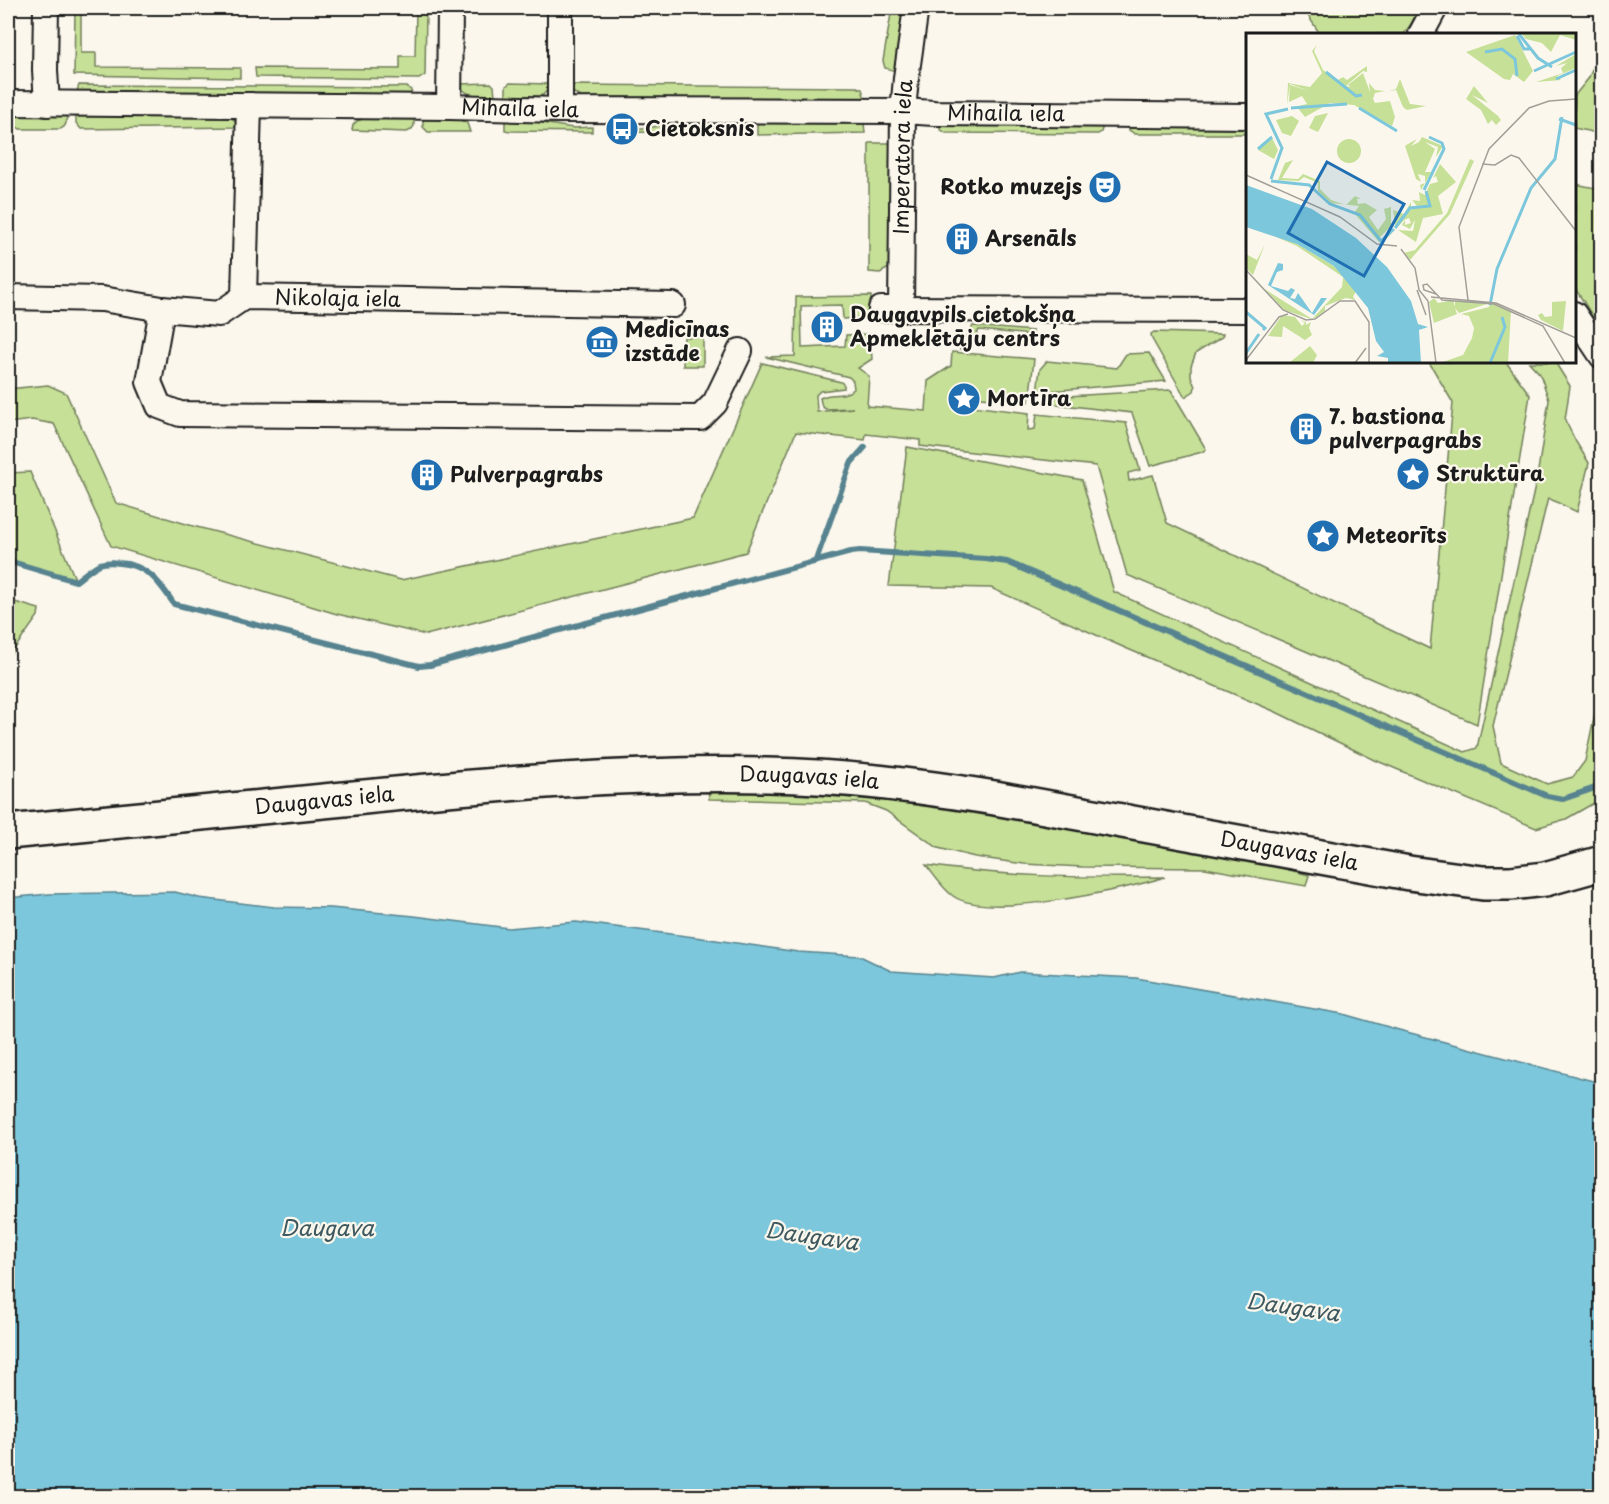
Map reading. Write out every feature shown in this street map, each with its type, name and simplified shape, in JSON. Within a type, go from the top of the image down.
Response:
[{"type":"main road","name":"Daugavas iela","points":[[8,832],[428,790],[556,780],[685,775],[767,775],[840,779],[995,798],[1408,873],[1483,883],[1511,883],[1545,879],[1602,863]]},
{"type":"street","points":[[46,8],[47,104]]},
{"type":"street","points":[[449,107],[450,8]]},
{"type":"street","points":[[560,8],[560,110]]},
{"type":"street","name":"Imperatora iela","points":[[916,8],[903,111],[891,309],[1246,310]]},
{"type":"street","points":[[1421,33],[1435,8]]},
{"type":"street","name":"Mihaila iela","points":[[8,103],[1246,116]]},
{"type":"street","points":[[244,297],[249,105]]},
{"type":"street","name":"Nikolaja iela","points":[[8,297],[102,299],[162,309],[219,314],[244,297],[673,304]]},
{"type":"street","points":[[162,309],[150,382],[159,406],[180,414],[700,418],[715,403],[740,351]]},
{"type":"street","points":[[1576,316],[1602,356]]},
{"type":"green space","points":[[892,8],[905,8],[896,71],[885,68],[883,61]]},
{"type":"green space","points":[[1303,8],[1419,8],[1405,33],[1319,33]]},
{"type":"green space","points":[[75,10],[81,10],[81,53],[96,53],[96,67],[240,68],[240,78],[74,75]]},
{"type":"green space","points":[[416,11],[426,11],[425,75],[419,79],[256,77],[255,68],[400,69],[400,56],[415,56]]},
{"type":"green space","points":[[1601,50],[1601,134],[1576,128],[1576,94],[1588,79]]},
{"type":"green space","points":[[491,83],[494,86],[495,96],[470,94],[465,92],[459,84]]},
{"type":"green space","points":[[510,83],[549,84],[550,87],[543,95],[506,96],[506,86]]},
{"type":"green space","points":[[79,85],[407,87],[411,90],[411,95],[77,91]]},
{"type":"green space","points":[[568,85],[857,87],[862,89],[865,99],[581,97],[569,90]]},
{"type":"green space","points":[[15,115],[67,115],[65,126],[60,129],[20,129],[16,126]]},
{"type":"green space","points":[[76,116],[225,116],[234,120],[239,127],[81,129],[76,123]]},
{"type":"green space","points":[[414,118],[414,126],[407,132],[352,130],[357,121],[363,119]]},
{"type":"green space","points":[[423,118],[460,120],[467,123],[470,132],[428,132],[423,127]]},
{"type":"green space","points":[[523,120],[573,128],[592,127],[592,132],[505,130],[505,121]]},
{"type":"green space","points":[[713,122],[714,133],[626,132],[625,128],[644,128]]},
{"type":"green space","points":[[757,123],[864,123],[865,133],[757,135]]},
{"type":"green space","points":[[940,125],[1103,126],[1098,134],[946,133],[940,129]]},
{"type":"green space","points":[[1129,127],[1246,128],[1246,134],[1135,134],[1129,130]]},
{"type":"green space","points":[[869,143],[890,143],[890,259],[889,268],[880,273],[869,272]]},
{"type":"green space","points":[[1576,184],[1601,189],[1601,330],[1576,290]]},
{"type":"green space","points":[[871,296],[870,317],[843,319],[842,305],[801,306],[802,348],[845,346],[846,335],[870,334],[872,359],[858,368],[869,376],[867,406],[926,411],[928,381],[951,366],[952,352],[1034,359],[1029,402],[972,396],[967,393],[958,398],[960,405],[965,408],[971,406],[1029,413],[1028,430],[1035,429],[1037,414],[1126,423],[1140,470],[1128,473],[1129,481],[1153,475],[1167,523],[1430,649],[1453,403],[1430,363],[1507,363],[1530,395],[1477,724],[1127,575],[1096,466],[920,446],[920,440],[866,434],[865,440],[796,432],[746,552],[426,635],[337,614],[111,546],[54,424],[32,420],[8,423],[8,389],[48,385],[66,393],[116,503],[193,526],[401,580],[693,518],[762,363],[841,382],[844,388],[820,391],[816,395],[817,412],[853,408],[826,409],[822,407],[820,398],[844,394],[854,389],[853,381],[849,377],[766,357],[795,356],[796,297]]},
{"type":"green space","points":[[973,326],[1033,331],[1033,335],[979,330],[967,350],[960,349]]},
{"type":"green space","points":[[1154,332],[1223,334],[1222,337],[1196,353],[1191,366],[1194,391],[1185,397],[1152,339],[1151,334]]},
{"type":"green space","points":[[684,337],[703,337],[703,366],[683,366]]},
{"type":"green space","points":[[1149,353],[1166,381],[1037,392],[1040,369],[1047,361],[1117,368],[1126,354]]},
{"type":"green space","points":[[1530,363],[1556,363],[1570,386],[1565,420],[1589,463],[1577,512],[1548,498],[1493,726],[1501,763],[1547,784],[1573,777],[1585,761],[1601,684],[1601,799],[1566,819],[1536,828],[1375,760],[1276,712],[991,588],[889,586],[907,447],[1082,480],[1114,592],[1465,752],[1477,748],[1537,477],[1549,400],[1540,374]]},
{"type":"green space","points":[[1171,390],[1206,449],[1150,466],[1132,413],[1046,403],[1050,397]]},
{"type":"green space","points":[[30,472],[76,581],[8,561],[8,473]]},
{"type":"green space","points":[[8,600],[39,609],[38,616],[8,658]]},
{"type":"green space","points":[[708,788],[850,793],[1099,829],[1255,861],[1309,875],[1306,886],[1205,868],[1083,867],[1024,864],[975,857],[938,848],[886,811],[865,803],[709,799]]},
{"type":"green space","points":[[926,865],[1045,876],[1165,877],[1089,895],[1024,904],[995,905],[970,903],[953,896]]},
{"type":"water","name":"Daugava","points":[[175,892],[199,898],[274,907],[331,908],[509,928],[576,922],[798,952],[860,956],[891,971],[994,978],[1020,972],[1136,978],[1343,1014],[1601,1083],[1601,1496],[8,1496],[8,898],[49,894]]},
{"type":"waterway","points":[[816,560],[851,463],[865,447]]},
{"type":"waterway","points":[[8,561],[76,581],[102,563],[129,564],[152,576],[174,604],[419,666],[430,665],[851,552],[986,559],[1007,562],[1547,796],[1563,799],[1595,788],[1602,781]]},
{"type":"place","name":"Cietoksnis","points":[[622,129]]},
{"type":"place","name":"Rotko muzejs","points":[[1105,187]]},
{"type":"place","name":"Arsenāls","points":[[962,239]]},
{"type":"place","name":"Daugavpils cietokšņa Apmeklētāju centrs","points":[[827,327]]},
{"type":"place","name":"Medicīnas izstāde","points":[[602,342]]},
{"type":"place","name":"Mortīra","points":[[964,399]]},
{"type":"place","name":"7. bastiona pulverpagrabs","points":[[1306,429]]},
{"type":"place","name":"Struktūra","points":[[1413,474]]},
{"type":"place","name":"Pulverpagrabs","points":[[427,475]]},
{"type":"place","name":"Meteorīts","points":[[1323,536]]}]
